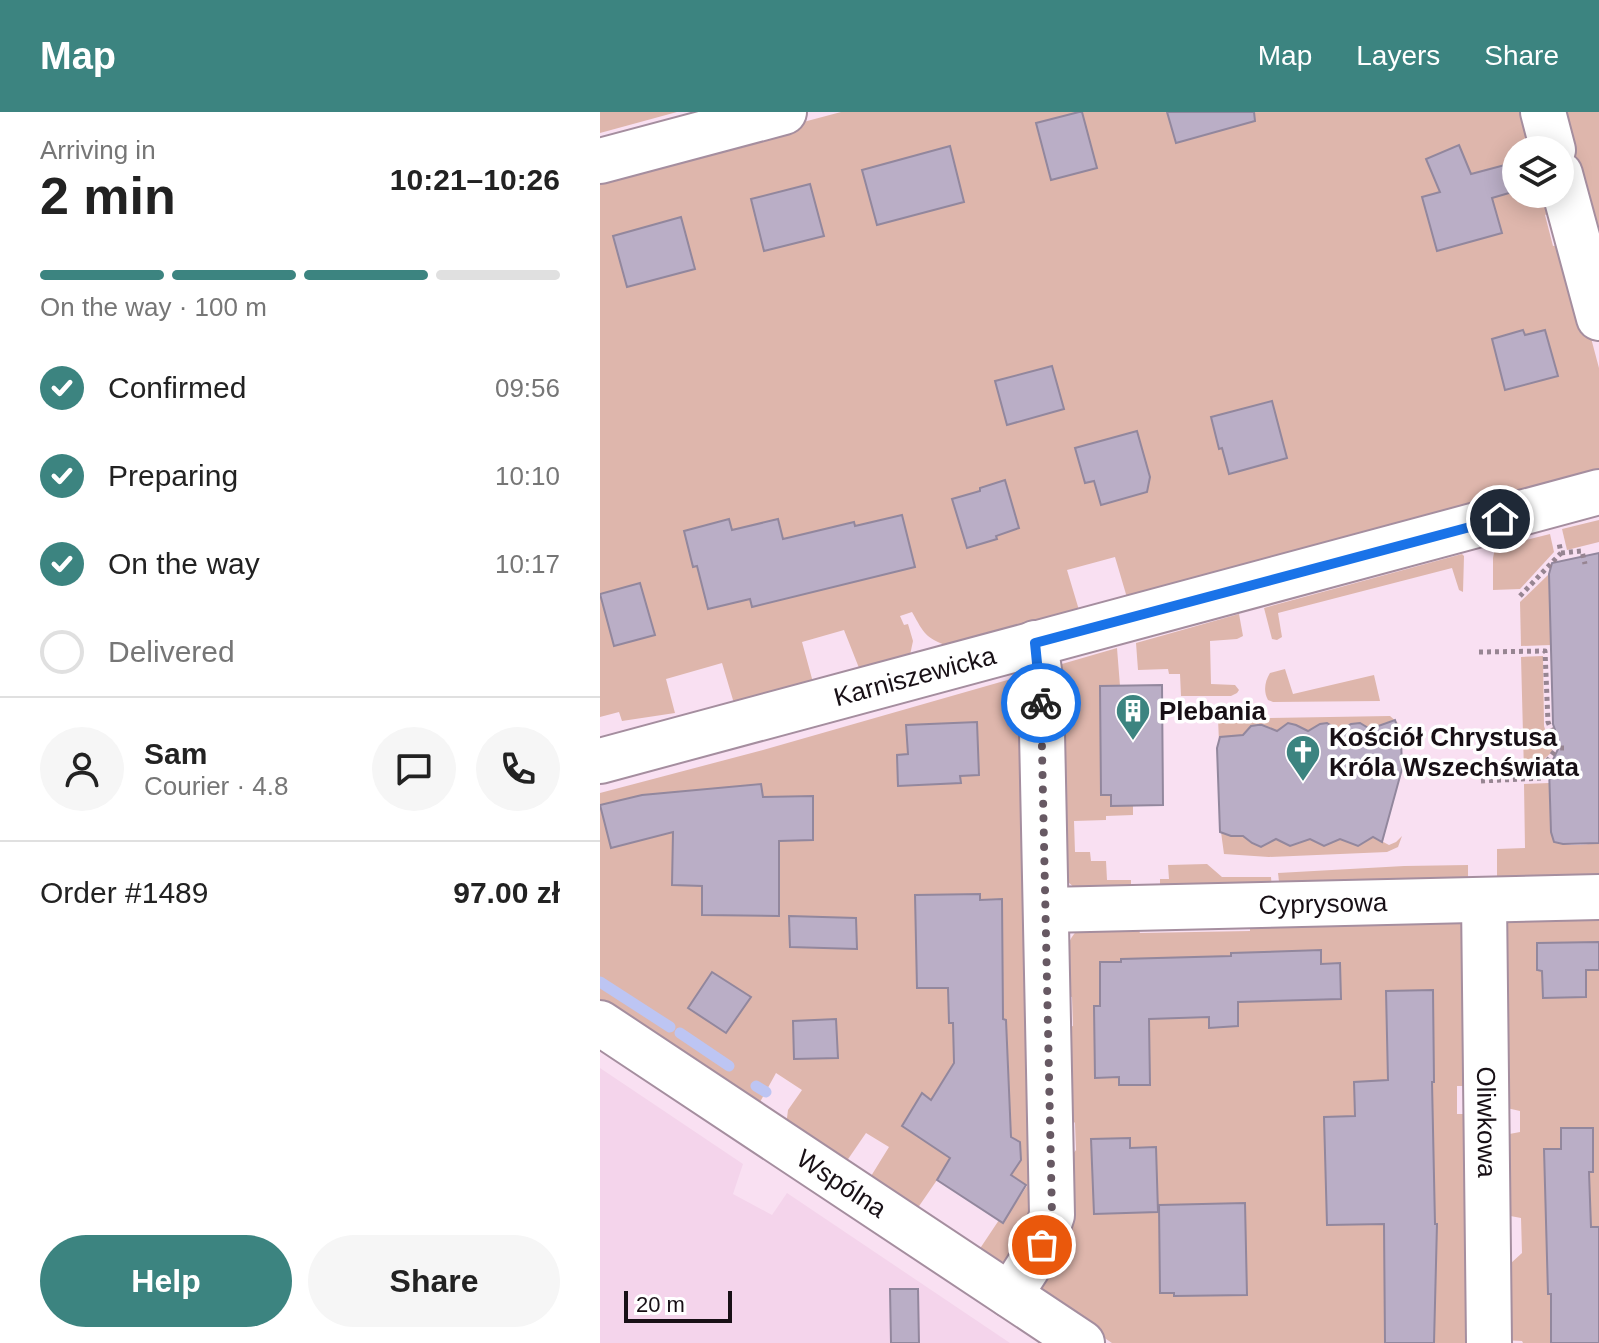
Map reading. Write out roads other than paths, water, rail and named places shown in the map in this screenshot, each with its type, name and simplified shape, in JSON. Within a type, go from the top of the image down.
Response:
[{"type":"street","points":[[600,161],[784,112]]},
{"type":"street","points":[[1543,112],[1549,136]]},
{"type":"street","points":[[1569,208],[1599,318]]},
{"type":"street","name":"Karniszewicka","points":[[600,761],[1599,492]]},
{"type":"street","points":[[1010,1295],[1042,1245],[1052,1215],[1041,684],[1035,643]]},
{"type":"street","name":"Cyprysowa","points":[[1047,910],[1599,897]]},
{"type":"street","name":"Oliwkowa","points":[[1484,900],[1489,1343]]},
{"type":"street","name":"Wspólna","points":[[600,1023],[1082,1343]]},
{"type":"waterway","points":[[600,982],[670,1027]]},
{"type":"waterway","points":[[680,1033],[729,1066]]},
{"type":"waterway","points":[[756,1086],[766,1092]]},
{"type":"place","name":"Plebania","points":[[1133,742]]},
{"type":"place","name":"Kościół Chrystusa Króla Wszechświata","points":[[1303,783]]}]
